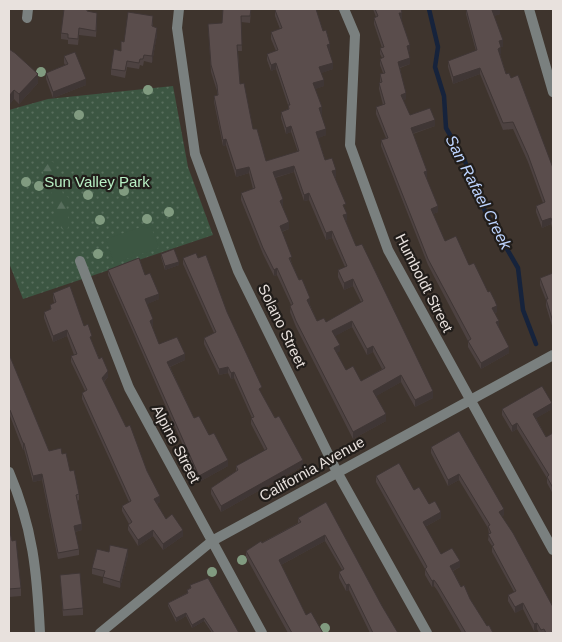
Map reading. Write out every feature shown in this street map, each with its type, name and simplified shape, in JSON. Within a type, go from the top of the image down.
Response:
[{"type":"street","name":"Solano Street","points":[[179,9],[177,28],[195,154],[238,270],[337,472],[426,633]]},
{"type":"street","name":"Humboldt Street","points":[[344,9],[355,35],[350,144],[388,250],[553,550]]},
{"type":"street","points":[[529,9],[553,92]]},
{"type":"street","name":"Alpine Street","points":[[80,261],[129,388],[262,633]]},
{"type":"street","name":"California Avenue","points":[[100,633],[212,541],[553,355]]},
{"type":"street","points":[[9,472],[23,504],[33,546],[40,633]]},
{"type":"green space","name":"Sun Valley Park","points":[[173,86],[188,167],[213,235],[23,299],[9,263],[9,110],[48,99]]},
{"type":"green space","points":[[50,161],[55,163],[63,194],[69,198],[66,206],[69,222],[67,232],[58,224],[52,195],[43,173],[43,170]]},
{"type":"green space","points":[[150,224],[159,248],[114,263],[106,239]]},
{"type":"building","points":[[64,9],[87,9],[87,11],[97,13],[96,31],[79,28],[78,39],[68,38],[68,34],[61,33]]},
{"type":"building","points":[[223,9],[251,9],[250,16],[241,16],[242,45],[237,45],[240,84],[244,83],[253,129],[257,129],[266,161],[299,151],[291,126],[286,128],[281,112],[289,109],[288,105],[290,105],[276,63],[271,65],[267,54],[278,50],[271,32],[282,28],[275,10],[316,9],[323,31],[326,30],[330,44],[327,45],[333,63],[319,67],[324,80],[313,83],[322,107],[319,108],[326,129],[316,132],[325,160],[332,158],[336,170],[332,171],[346,204],[343,205],[347,214],[343,215],[356,246],[362,244],[433,391],[415,400],[401,375],[373,391],[386,414],[353,432],[296,321],[290,306],[293,304],[277,268],[274,270],[263,248],[241,193],[255,188],[249,167],[236,170],[226,139],[223,140],[214,96],[218,95],[211,65],[208,24],[222,23]],"holes":[[[294,166],[304,195],[309,193],[326,233],[332,231],[347,266],[338,270],[344,283],[353,279],[363,301],[326,322],[324,318],[317,321],[307,300],[310,298],[302,279],[299,280],[289,258],[292,257],[280,226],[289,222],[280,201],[283,199],[273,172]],[[352,321],[367,349],[373,346],[385,368],[361,381],[353,366],[346,370],[334,348],[340,345],[332,331]]]},
{"type":"building","points":[[375,9],[401,9],[402,13],[399,13],[410,45],[407,46],[410,58],[398,62],[406,93],[401,95],[410,115],[430,108],[435,120],[411,128],[427,171],[424,172],[438,206],[431,209],[445,241],[456,236],[469,265],[474,263],[497,306],[492,308],[499,321],[496,322],[509,347],[481,363],[468,341],[471,339],[428,259],[381,140],[388,138],[376,107],[385,104],[379,83],[382,82],[380,74],[385,73],[380,59],[384,57],[380,48],[384,47],[374,18],[378,16]]},
{"type":"building","points":[[466,9],[497,9],[492,10],[503,40],[499,41],[501,47],[498,49],[506,74],[509,73],[511,78],[518,75],[553,168],[553,224],[551,218],[542,221],[536,206],[545,202],[528,155],[513,122],[503,123],[480,68],[453,77],[448,61],[477,50]]},
{"type":"building","points":[[128,12],[153,16],[152,26],[157,28],[152,56],[144,55],[139,63],[127,61],[125,71],[111,69],[114,49],[121,51],[121,41],[124,42]]},
{"type":"building","points":[[9,49],[38,74],[19,94],[14,90],[9,96]]},
{"type":"building","points":[[75,52],[86,79],[53,92],[46,73],[68,64],[64,56]]},
{"type":"building","points":[[174,249],[179,262],[165,266],[161,254]]},
{"type":"building","points":[[196,253],[198,258],[206,255],[227,312],[262,387],[259,389],[275,418],[279,416],[303,460],[221,506],[211,488],[238,470],[236,466],[267,449],[251,418],[254,417],[234,372],[231,373],[228,367],[219,369],[204,338],[216,332],[183,258]]},
{"type":"building","points":[[139,258],[145,275],[150,273],[159,294],[145,299],[153,319],[150,321],[159,344],[177,337],[185,354],[167,362],[194,418],[199,416],[209,435],[214,433],[228,460],[199,476],[108,270]]},
{"type":"building","points":[[553,273],[553,322],[546,299],[548,299],[540,278]]},
{"type":"building","points":[[70,286],[84,326],[88,324],[92,336],[90,337],[99,359],[102,357],[108,371],[102,378],[126,427],[130,425],[147,471],[160,496],[154,499],[166,519],[172,514],[183,530],[163,544],[153,530],[138,540],[128,525],[132,522],[122,506],[131,501],[82,393],[87,390],[71,356],[77,354],[67,330],[53,336],[44,312],[51,309],[50,305],[56,302],[53,293]]},
{"type":"building","points":[[9,354],[49,451],[61,448],[62,454],[66,453],[70,471],[74,470],[79,494],[76,495],[82,524],[74,526],[79,549],[58,553],[42,474],[33,476],[24,443],[9,410]]},
{"type":"building","points":[[542,386],[552,403],[533,414],[546,437],[553,433],[553,488],[547,477],[549,475],[517,423],[512,426],[502,409]]},
{"type":"building","points":[[459,431],[504,509],[499,512],[513,533],[553,607],[553,633],[546,633],[544,629],[541,630],[537,623],[534,624],[523,603],[515,607],[508,595],[516,591],[492,546],[494,545],[488,534],[491,533],[488,526],[490,525],[459,474],[448,480],[431,447]]},
{"type":"building","points":[[399,463],[414,490],[419,487],[429,504],[435,501],[441,512],[423,522],[441,554],[452,548],[460,561],[450,566],[461,587],[464,585],[470,599],[493,633],[466,633],[437,584],[434,580],[432,581],[425,569],[427,567],[425,563],[376,476]]},
{"type":"building","points":[[326,502],[398,633],[373,633],[349,584],[346,585],[339,572],[344,569],[325,535],[279,560],[306,615],[311,612],[323,633],[292,633],[246,551],[261,541],[262,543],[301,522],[298,518]]},
{"type":"building","points":[[9,528],[12,541],[16,540],[21,588],[9,589]]},
{"type":"building","points":[[110,545],[128,549],[120,582],[103,577],[105,571],[92,568],[97,549],[109,552]]},
{"type":"building","points":[[80,573],[83,608],[63,610],[60,575]]},
{"type":"building","points":[[208,578],[239,633],[214,633],[204,618],[192,625],[186,613],[176,618],[168,603],[188,593],[187,590],[191,588],[190,585]]},
{"type":"waterway","name":"San Rafael Creek","points":[[429,9],[438,47],[435,67],[444,96],[446,128],[464,159],[485,211],[518,268],[523,310],[536,344]]}]
